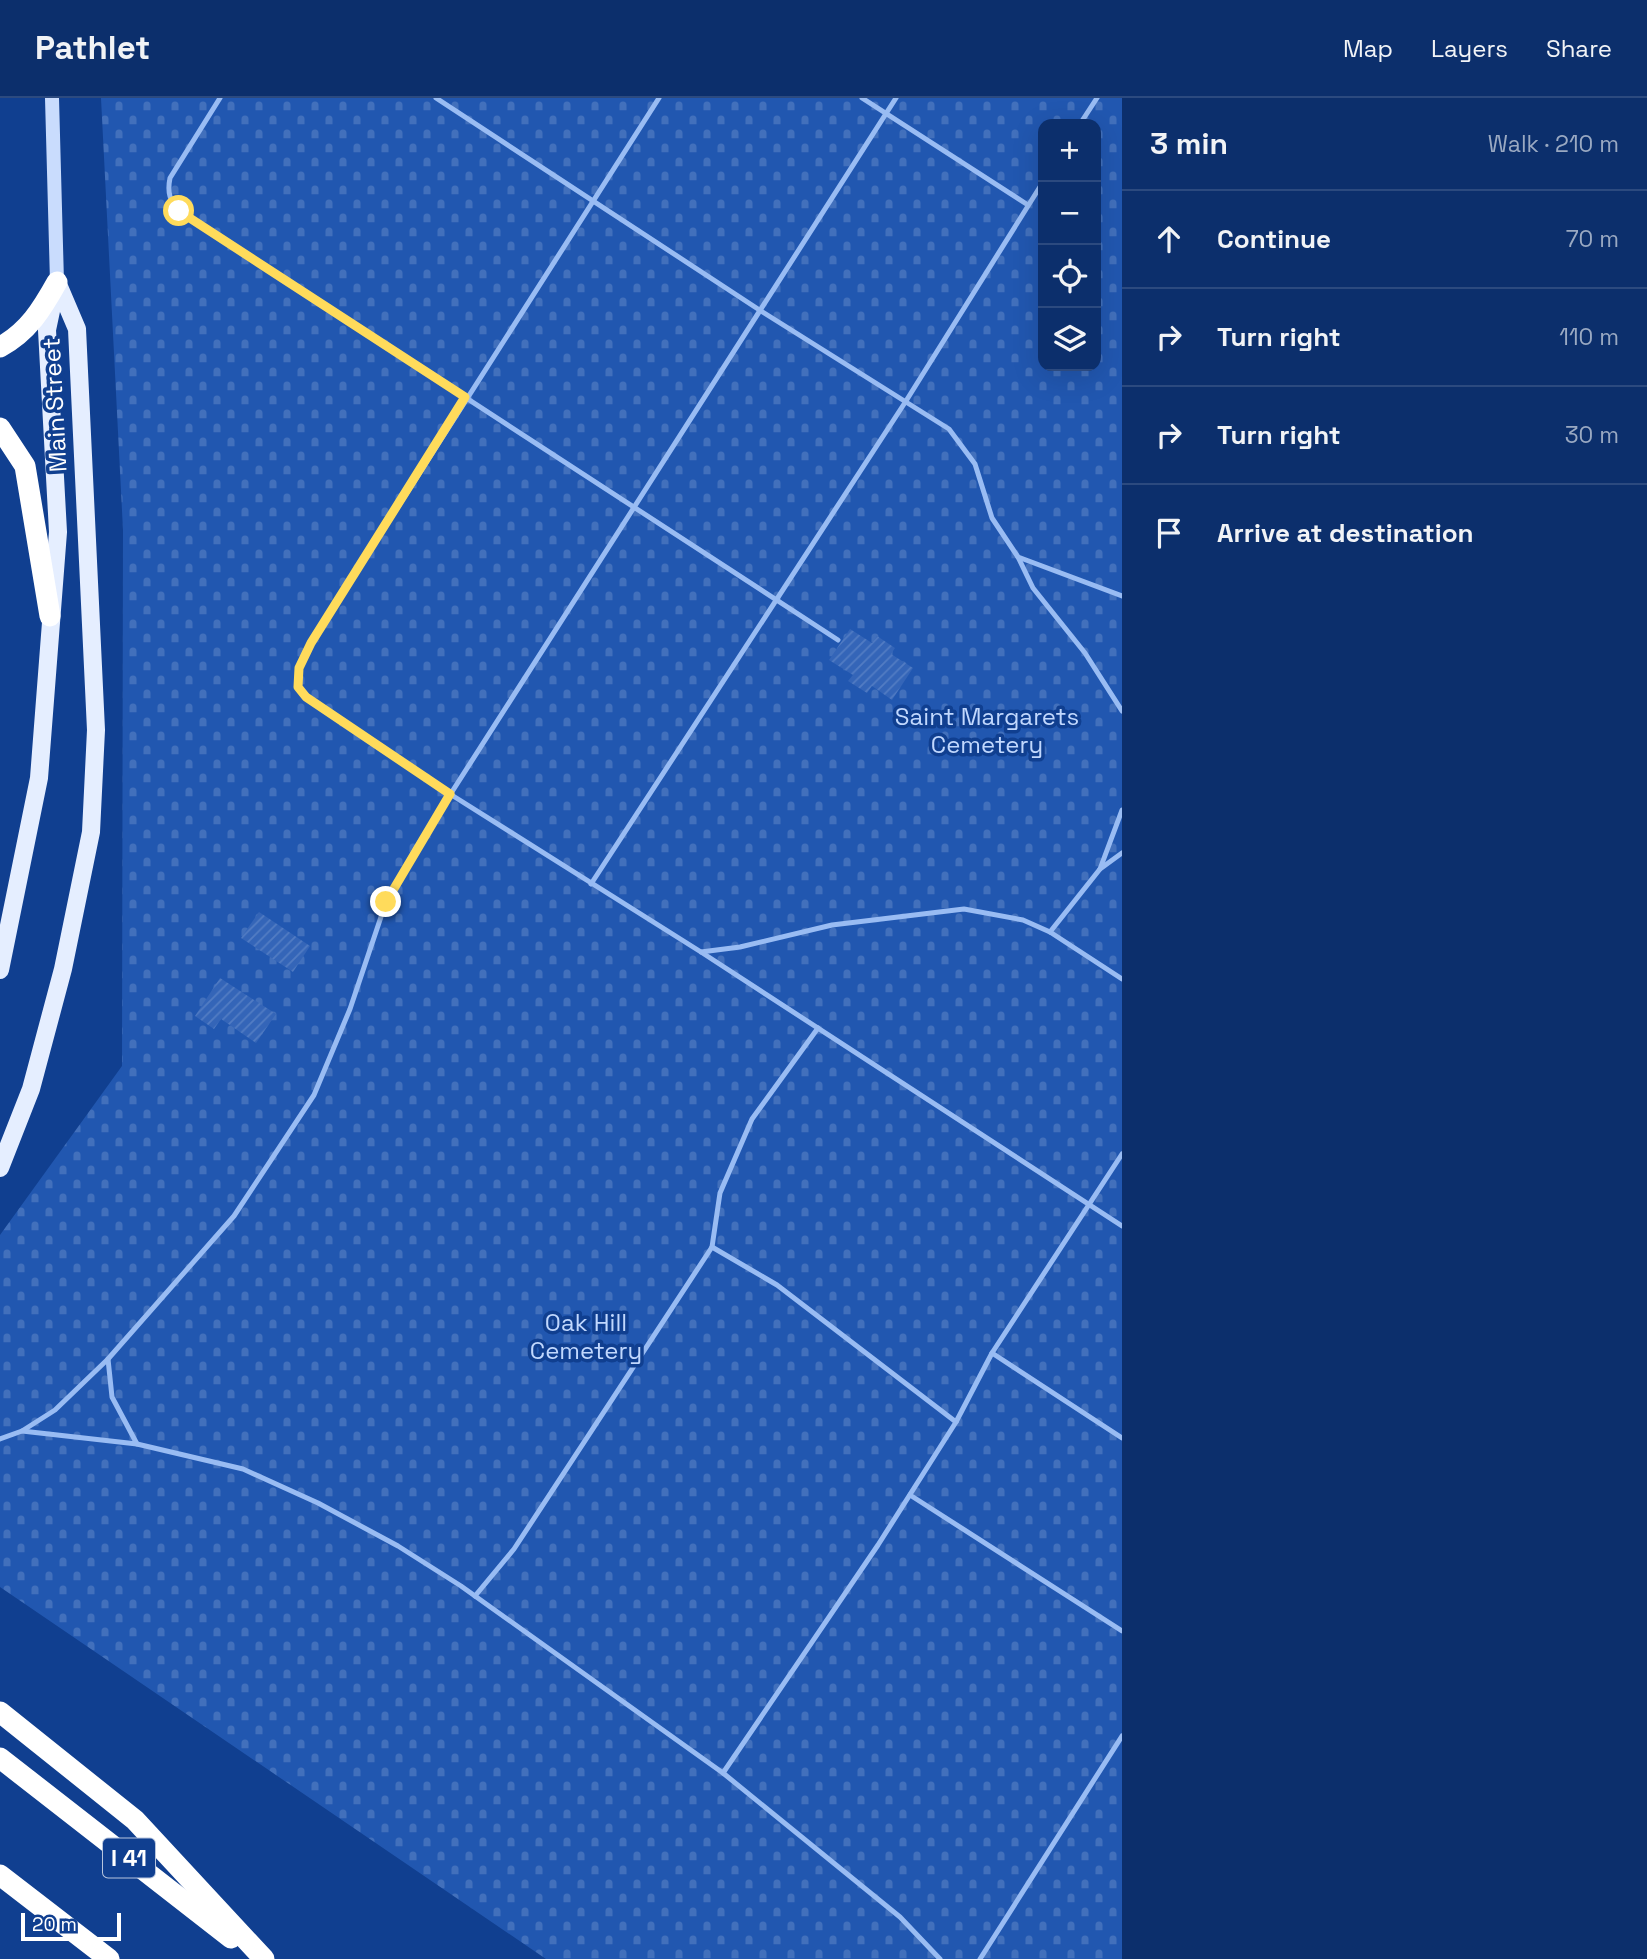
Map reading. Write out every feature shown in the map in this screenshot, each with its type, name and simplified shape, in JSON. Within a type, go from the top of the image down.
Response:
[{"type":"highway","points":[[0,346],[15,338],[39,314],[57,282]]},
{"type":"highway","points":[[0,428],[25,466],[50,616]]},
{"type":"highway","points":[[0,1712],[135,1819],[264,1959]]},
{"type":"highway","name":"I 41","points":[[0,1758],[257,1959]]},
{"type":"highway","points":[[0,1875],[109,1959]]},
{"type":"main road","name":"Main Street","points":[[0,970],[39,778],[58,532],[47,330],[57,282]]},
{"type":"main road","name":"Main Street","points":[[0,1168],[31,1089],[60,982],[91,832],[96,730],[77,329],[57,282]]},
{"type":"street","points":[[52,98],[57,282]]},
{"type":"lane","points":[[220,98],[170,178],[167,189],[171,202],[179,211],[838,640]]},
{"type":"lane","points":[[436,98],[761,311],[949,429],[975,464],[992,518],[1018,557],[1033,588],[1085,653],[1122,711]]},
{"type":"lane","points":[[659,98],[465,397],[311,643],[299,668],[298,687],[319,707],[450,794],[701,952],[1122,1226]]},
{"type":"lane","points":[[862,98],[1028,205]]},
{"type":"lane","points":[[0,1439],[22,1431],[55,1410],[108,1359],[234,1216],[291,1133],[314,1095],[350,1009],[386,902],[450,794],[896,98]]},
{"type":"lane","points":[[1083,119],[1097,98]]},
{"type":"lane","points":[[591,884],[906,401],[1038,190]]},
{"type":"lane","points":[[1018,557],[1122,596]]},
{"type":"lane","points":[[1100,869],[1122,810]]},
{"type":"lane","points":[[1050,932],[1100,869],[1122,853]]},
{"type":"lane","points":[[701,952],[740,947],[832,925],[964,909],[1023,919],[1050,932],[1122,979]]},
{"type":"lane","points":[[475,1596],[514,1549],[712,1247],[720,1193],[752,1119],[818,1028]]},
{"type":"lane","points":[[723,1773],[910,1495],[956,1422],[992,1353],[1122,1154]]},
{"type":"lane","points":[[712,1247],[777,1285],[956,1422]]},
{"type":"lane","points":[[992,1353],[1122,1438]]},
{"type":"lane","points":[[108,1359],[112,1397],[137,1444]]},
{"type":"lane","points":[[22,1431],[137,1444],[243,1469],[318,1503],[398,1546],[475,1596],[723,1773],[900,1917],[940,1959]]},
{"type":"lane","points":[[910,1495],[1122,1631]]},
{"type":"lane","points":[[980,1959],[1122,1736]]},
{"type":"green space","name":"Oak Hill Cemetery","points":[[101,98],[1122,98],[1122,1959],[546,1959],[0,1587],[0,1235],[122,1066],[123,530]]},
{"type":"building","points":[[850,629],[872,643],[877,636],[895,648],[891,654],[913,668],[892,700],[872,686],[867,693],[848,681],[853,675],[829,660]]},
{"type":"building","points":[[259,912],[310,946],[293,972],[241,938]]},
{"type":"building","points":[[220,978],[276,1014],[256,1043],[221,1019],[214,1029],[195,1016]]},
{"type":"route","points":[[179,211],[465,397],[311,643],[299,668],[298,687],[306,697],[450,794],[386,902]]},
{"type":"park label","name":"Saint Margarets Cemetery","points":[[987,731]]}]
